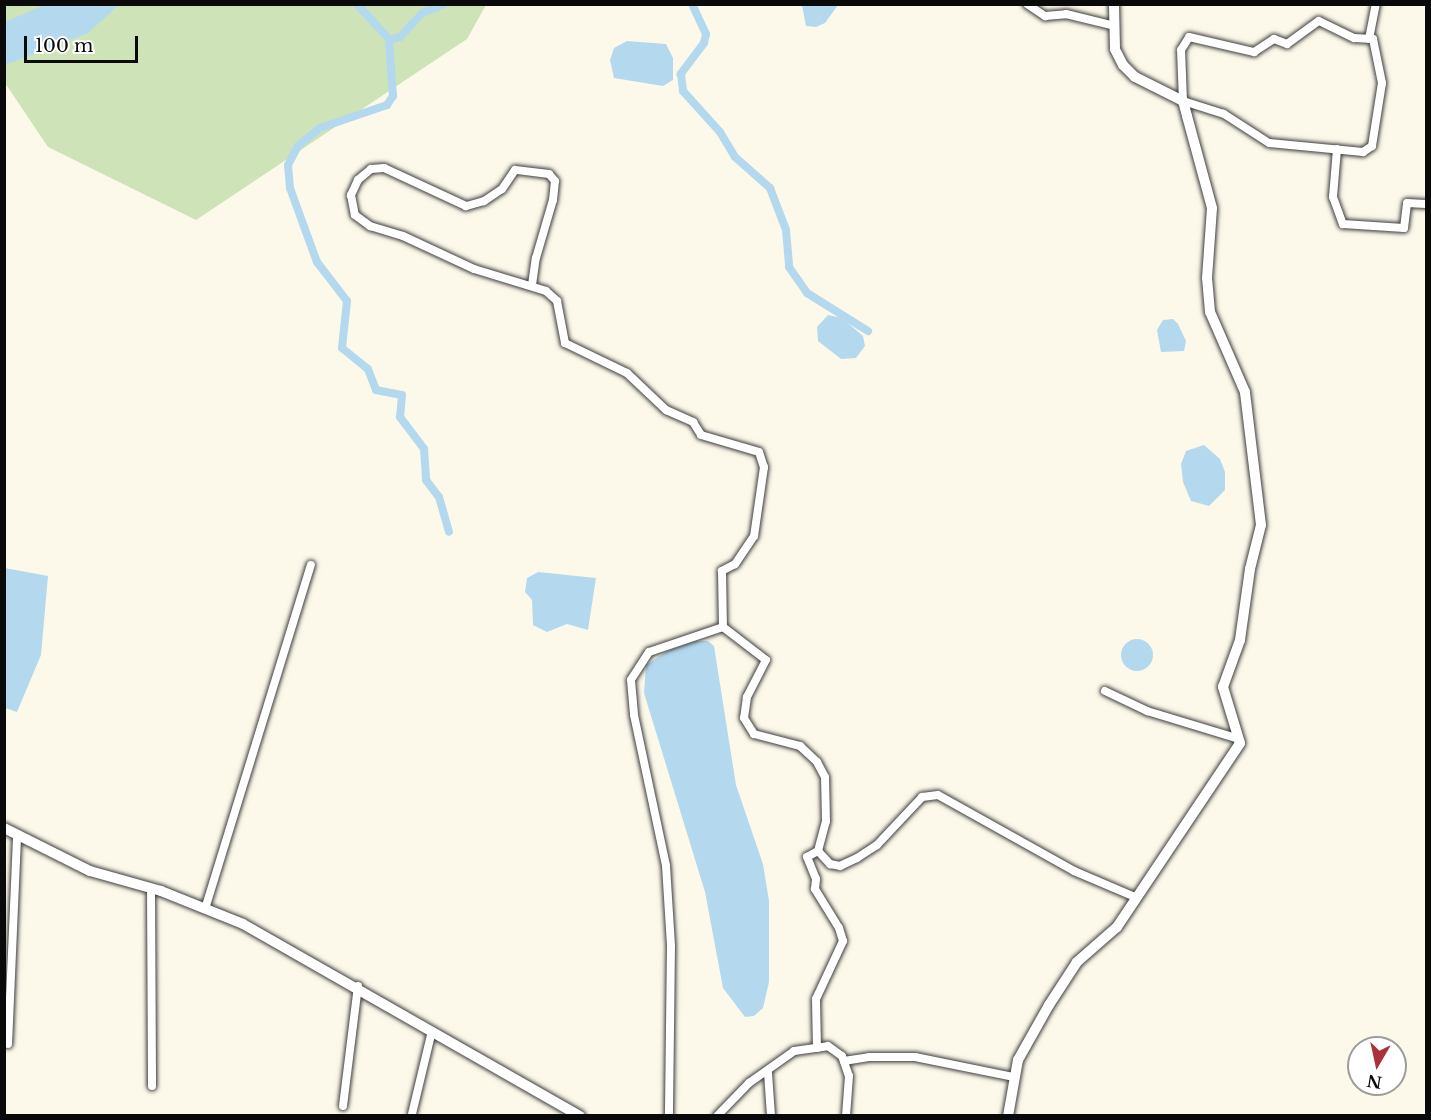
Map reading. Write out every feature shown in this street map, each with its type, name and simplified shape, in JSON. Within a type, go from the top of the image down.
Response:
[{"type":"street","points":[[1027,4],[1045,16],[1066,14],[1115,26]]},
{"type":"street","points":[[1008,1116],[1013,1077],[1031,1036],[1077,962],[1117,927],[1135,897],[1216,783],[1239,739],[1223,687],[1240,640],[1261,518],[1245,392],[1210,312],[1207,278],[1212,208],[1183,101],[1181,50],[1189,37],[1254,52],[1274,39],[1287,44],[1319,21],[1335,32],[1373,39],[1382,83],[1372,146],[1363,152],[1269,143],[1224,114],[1183,101],[1135,77],[1123,65],[1115,49],[1114,4]]},
{"type":"street","points":[[1369,39],[1376,4]]},
{"type":"street","points":[[1337,149],[1333,196],[1343,224],[1404,228],[1407,203],[1426,204]]},
{"type":"street","points":[[532,285],[553,200],[555,181],[549,174],[515,170],[507,176],[502,189],[484,201],[466,206],[384,168],[371,169],[358,180],[351,195],[355,214],[370,226],[403,236],[474,269],[532,285],[557,301],[565,344],[627,373],[666,410],[693,422],[701,435],[759,452],[764,467],[754,536],[735,564],[722,571],[723,627]]},
{"type":"street","points":[[205,909],[311,565]]},
{"type":"street","points":[[723,627],[766,660],[747,697],[744,718],[754,734],[800,746],[817,762],[825,777],[826,821],[818,851],[807,858],[816,879],[815,889],[839,928],[843,941],[816,999],[817,1048]]},
{"type":"street","points":[[669,1116],[671,946],[666,866],[634,715],[631,680],[649,652],[723,627]]},
{"type":"street","points":[[1105,691],[1147,711],[1239,739]]},
{"type":"street","points":[[818,851],[836,866],[857,858],[877,845],[922,798],[938,795],[1074,871],[1135,897]]},
{"type":"street","points":[[4,828],[90,871],[151,888],[243,924],[357,986],[580,1116]]},
{"type":"street","points":[[8,1044],[17,834]]},
{"type":"street","points":[[151,888],[152,1086]]},
{"type":"street","points":[[343,1106],[357,986]]},
{"type":"street","points":[[412,1114],[432,1031]]},
{"type":"street","points":[[717,1116],[749,1083],[768,1072],[794,1050],[828,1046],[844,1061],[849,1076],[846,1116]]},
{"type":"street","points":[[844,1061],[869,1057],[915,1057],[1013,1077]]},
{"type":"street","points":[[768,1072],[771,1116]]},
{"type":"green space","points":[[4,5],[486,5],[467,39],[196,220],[48,147],[5,83]]},
{"type":"water","points":[[46,4],[119,5],[88,33],[5,65],[5,22]]},
{"type":"water","points":[[802,4],[838,5],[825,23],[816,27],[806,26]]},
{"type":"water","points":[[627,41],[666,44],[673,58],[673,80],[663,86],[614,78],[610,60],[614,48]]},
{"type":"water","points":[[828,315],[842,318],[863,336],[865,346],[856,358],[841,359],[818,341],[817,327]]},
{"type":"water","points":[[1173,319],[1178,324],[1186,341],[1184,351],[1161,352],[1157,330],[1163,320]]},
{"type":"water","points":[[1204,445],[1220,459],[1225,472],[1225,490],[1209,506],[1191,501],[1183,482],[1181,464],[1186,451]]},
{"type":"water","points":[[5,568],[48,576],[41,655],[17,712],[5,708]]},
{"type":"water","points":[[538,572],[596,578],[588,630],[567,624],[547,632],[533,625],[532,600],[525,592],[527,578]]},
{"type":"water","points":[[1137,639],[1148,644],[1153,655],[1148,666],[1137,671],[1126,666],[1121,655],[1126,644]]},
{"type":"water","points":[[695,641],[708,641],[714,646],[736,785],[763,864],[769,901],[769,982],[763,1008],[754,1016],[745,1017],[723,988],[705,892],[644,693],[646,665],[669,650]]},
{"type":"waterway","points":[[357,4],[389,39],[393,96],[387,105],[320,128],[298,146],[288,165],[290,188],[317,262],[347,301],[342,348],[368,369],[376,390],[402,395],[400,417],[424,449],[426,480],[439,497],[449,532]]},
{"type":"waterway","points":[[390,40],[400,37],[422,13],[444,4]]},
{"type":"waterway","points":[[692,4],[706,34],[704,43],[681,74],[683,91],[720,132],[735,157],[770,188],[786,230],[789,267],[807,293],[868,331]]}]
